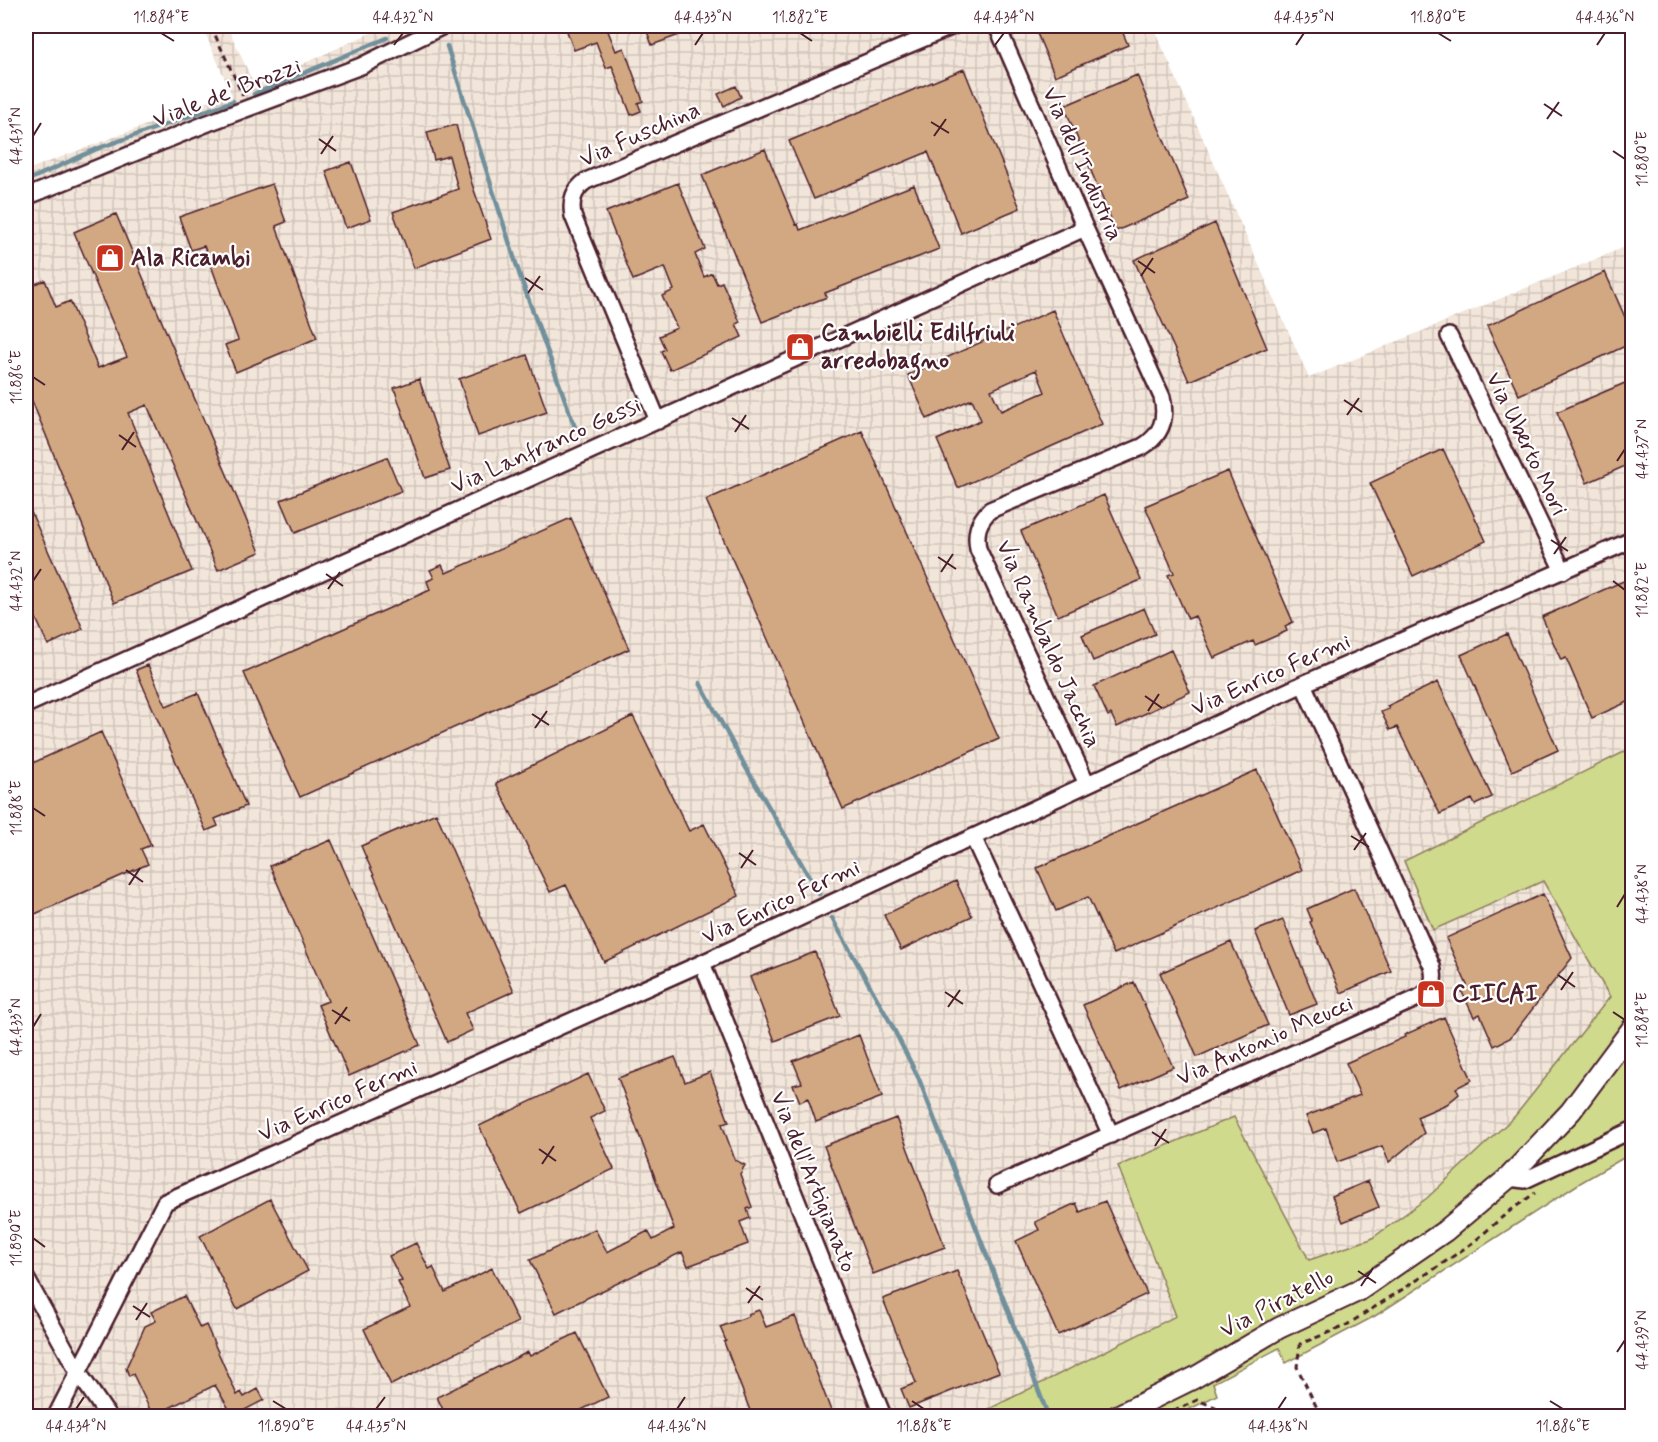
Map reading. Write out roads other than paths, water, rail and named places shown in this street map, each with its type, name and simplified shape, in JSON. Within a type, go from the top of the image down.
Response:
[{"type":"main road","name":"Via Piratello","points":[[1117,1416],[1194,1378],[1278,1328],[1358,1291],[1445,1231],[1508,1178],[1571,1111],[1632,1029]]},
{"type":"street","name":"Viale de' Brozzi","points":[[26,197],[361,66],[443,26]]},
{"type":"street","name":"Via Fuschina","points":[[658,421],[573,216],[572,200],[575,192],[586,181],[953,26]]},
{"type":"street","name":"Via dell'Industria","points":[[997,26],[1162,397],[1165,408],[1160,431],[1152,441],[1142,447]]},
{"type":"street","name":"Via Lanfranco Gessi","points":[[26,705],[1085,228]]},
{"type":"street","name":"Via Uberto Mori","points":[[1449,336],[1563,572]]},
{"type":"street","name":"Via Rambaldo Jacchia","points":[[1087,784],[978,549],[976,538],[983,517],[990,510],[1142,447]]},
{"type":"street","name":"Via Enrico Fermi","points":[[56,1416],[165,1202],[702,963],[1303,684],[1632,540]]},
{"type":"street","name":"Via Antonio Meucci","points":[[997,1185],[1425,995],[1434,982],[1432,966],[1303,684]]},
{"type":"street","points":[[973,837],[1111,1135]]},
{"type":"street","name":"Via dell'Artigianato","points":[[702,963],[883,1416]]},
{"type":"street","points":[[1508,1178],[1525,1180],[1632,1130]]},
{"type":"street","points":[[26,1278],[78,1372],[108,1416]]},
{"type":"waterway","points":[[254,94],[387,38]]},
{"type":"waterway","points":[[447,46],[520,276],[576,430]]},
{"type":"waterway","points":[[26,181],[99,148],[233,101]]},
{"type":"waterway","points":[[700,683],[819,894]]},
{"type":"waterway","points":[[832,918],[919,1079],[1046,1410]]},
{"type":"place","name":"Ala Ricambi","points":[[110,258]]},
{"type":"place","name":"Cambielli Edilfriuli arredobagno","points":[[800,347]]},
{"type":"place","name":"CIICAI","points":[[1431,994]]}]
